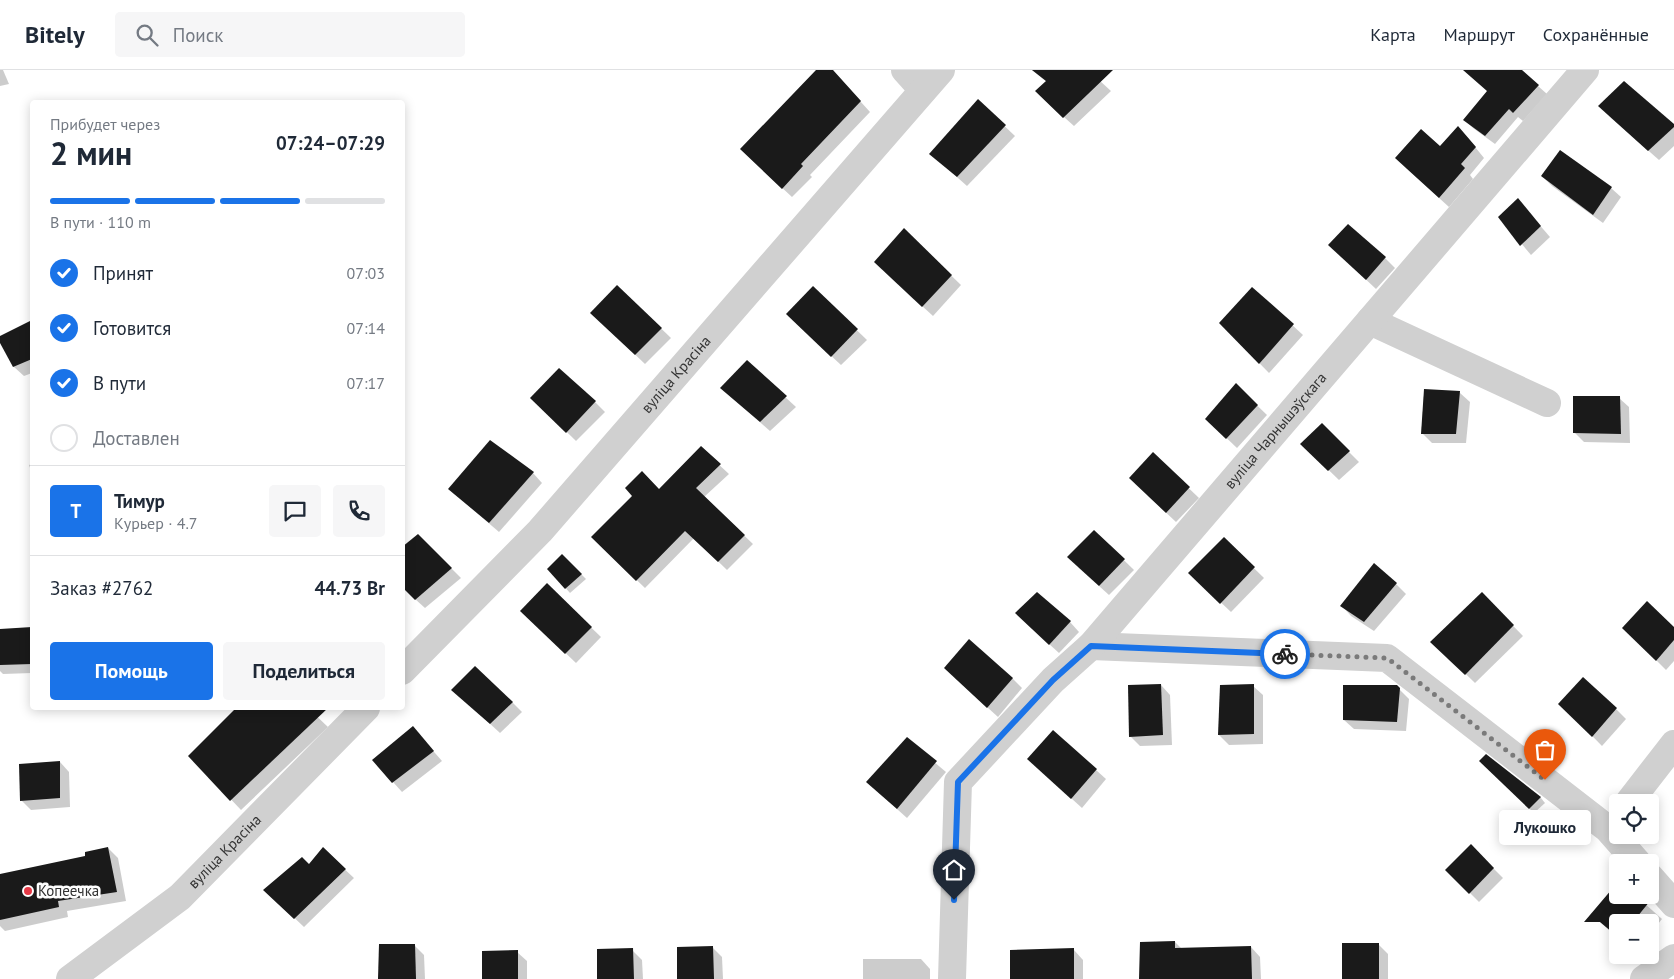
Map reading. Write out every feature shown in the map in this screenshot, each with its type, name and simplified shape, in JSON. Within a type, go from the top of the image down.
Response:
[{"type":"street","name":"вуліца Красіна","points":[[405,668],[540,531],[914,80],[941,70]]},
{"type":"street","name":"вуліца Чарнышэўскага","points":[[952,979],[958,782],[1053,680],[1091,646],[1585,70]]},
{"type":"street","points":[[1370,321],[1548,403]]},
{"type":"street","points":[[1091,646],[1387,658],[1609,820]]},
{"type":"street","name":"вуліца Красіна","points":[[70,979],[180,897],[364,710]]},
{"type":"street","points":[[1635,794],[1674,744]]},
{"type":"street","points":[[1659,887],[1674,904]]},
{"type":"street","points":[[1644,979],[1674,958]]},
{"type":"building","points":[[816,70],[833,70],[861,101],[801,164],[803,166],[782,189],[740,149]]},
{"type":"building","points":[[1032,70],[1113,70],[1063,118],[1035,91],[1046,81]]},
{"type":"building","points":[[1463,70],[1522,70],[1539,85],[1513,113],[1509,109],[1485,136],[1463,120],[1487,91]]},
{"type":"building","points":[[1624,81],[1674,124],[1674,127],[1648,151],[1598,106]]},
{"type":"building","points":[[978,99],[1006,125],[957,177],[929,154]]},
{"type":"building","points":[[1458,126],[1476,147],[1461,164],[1465,168],[1439,198],[1395,158],[1421,129],[1440,146]]},
{"type":"building","points":[[1560,150],[1612,187],[1593,215],[1541,176]]},
{"type":"building","points":[[1518,198],[1541,226],[1520,246],[1498,217]]},
{"type":"building","points":[[1348,224],[1386,257],[1366,280],[1328,245]]},
{"type":"building","points":[[904,228],[952,275],[922,307],[874,262]]},
{"type":"building","points":[[617,285],[662,328],[635,355],[590,313]]},
{"type":"building","points":[[813,286],[858,329],[831,357],[786,314]]},
{"type":"building","points":[[1252,287],[1294,324],[1259,364],[1219,323]]},
{"type":"building","points":[[30,321],[30,360],[13,367],[0,343],[0,336]]},
{"type":"building","points":[[747,360],[787,396],[760,422],[720,388]]},
{"type":"building","points":[[559,368],[596,401],[566,433],[530,398]]},
{"type":"building","points":[[1236,383],[1258,405],[1226,439],[1205,419]]},
{"type":"building","points":[[1424,389],[1460,391],[1456,434],[1421,434]]},
{"type":"building","points":[[1573,396],[1620,396],[1621,434],[1573,433]]},
{"type":"building","points":[[1322,423],[1350,451],[1328,471],[1300,444]]},
{"type":"building","points":[[490,440],[534,472],[489,523],[448,489]]},
{"type":"building","points":[[701,446],[721,464],[696,488],[745,535],[718,562],[685,531],[636,581],[591,537],[632,496],[625,488],[642,471],[659,489]]},
{"type":"building","points":[[1153,452],[1190,487],[1166,513],[1129,478]]},
{"type":"building","points":[[1094,530],[1125,559],[1099,586],[1067,557]]},
{"type":"building","points":[[418,534],[452,568],[415,600],[405,590],[405,545]]},
{"type":"building","points":[[1224,537],[1255,567],[1220,604],[1188,573]]},
{"type":"building","points":[[562,554],[582,574],[565,589],[547,569]]},
{"type":"building","points":[[1374,563],[1397,583],[1364,622],[1340,606]]},
{"type":"building","points":[[547,583],[592,627],[565,654],[520,611]]},
{"type":"building","points":[[1037,592],[1071,621],[1049,645],[1015,613]]},
{"type":"building","points":[[1482,592],[1514,625],[1465,675],[1430,642]]},
{"type":"building","points":[[1647,601],[1674,627],[1674,640],[1656,661],[1622,628]]},
{"type":"building","points":[[30,627],[30,664],[0,665],[0,629]]},
{"type":"building","points":[[969,639],[1013,678],[987,708],[944,668]]},
{"type":"building","points":[[475,666],[513,702],[490,724],[451,690]]},
{"type":"building","points":[[1583,677],[1617,708],[1592,737],[1558,704]]},
{"type":"building","points":[[1161,684],[1163,735],[1129,737],[1128,685]]},
{"type":"building","points":[[1254,684],[1254,734],[1218,735],[1220,685]]},
{"type":"building","points":[[1343,685],[1397,685],[1400,688],[1397,722],[1343,720]]},
{"type":"building","points":[[234,710],[326,710],[230,801],[188,756]]},
{"type":"building","points":[[413,726],[434,751],[392,783],[372,760]]},
{"type":"building","points":[[1053,730],[1097,769],[1071,799],[1027,759]]},
{"type":"building","points":[[907,737],[937,761],[897,809],[866,782]]},
{"type":"building","points":[[1486,754],[1541,797],[1529,809],[1479,761]]},
{"type":"building","points":[[60,761],[60,798],[20,801],[19,764]]},
{"type":"building","points":[[1471,844],[1494,868],[1469,894],[1445,870]]},
{"type":"building","points":[[108,847],[117,892],[58,901],[59,907],[0,920],[0,874],[85,856],[85,852]]},
{"type":"building","points":[[323,847],[346,869],[294,919],[263,890],[302,857],[309,864]]},
{"type":"building","points":[[1609,893],[1609,904],[1648,904],[1639,914],[1609,914],[1609,930],[1600,922],[1584,922]]},
{"type":"building","points":[[1175,941],[1175,948],[1251,946],[1252,979],[1139,979],[1140,942]]},
{"type":"building","points":[[1342,943],[1379,943],[1379,979],[1342,979]]},
{"type":"building","points":[[379,944],[415,944],[416,979],[378,979]]},
{"type":"building","points":[[713,946],[714,979],[677,979],[677,947]]},
{"type":"building","points":[[633,948],[634,979],[597,979],[597,949]]},
{"type":"building","points":[[1074,948],[1074,979],[1010,979],[1010,950]]},
{"type":"building","points":[[518,950],[518,979],[482,979],[482,951]]},
{"type":"way so far","points":[[1285,654],[1387,658],[1545,780]]},
{"type":"place","name":"Лукошко","points":[[1545,780]]},
{"type":"place","name":"Копеечка","points":[[28,891]]},
{"type":"route","points":[[954,900],[958,782],[1053,680],[1091,646],[1285,654]]}]
